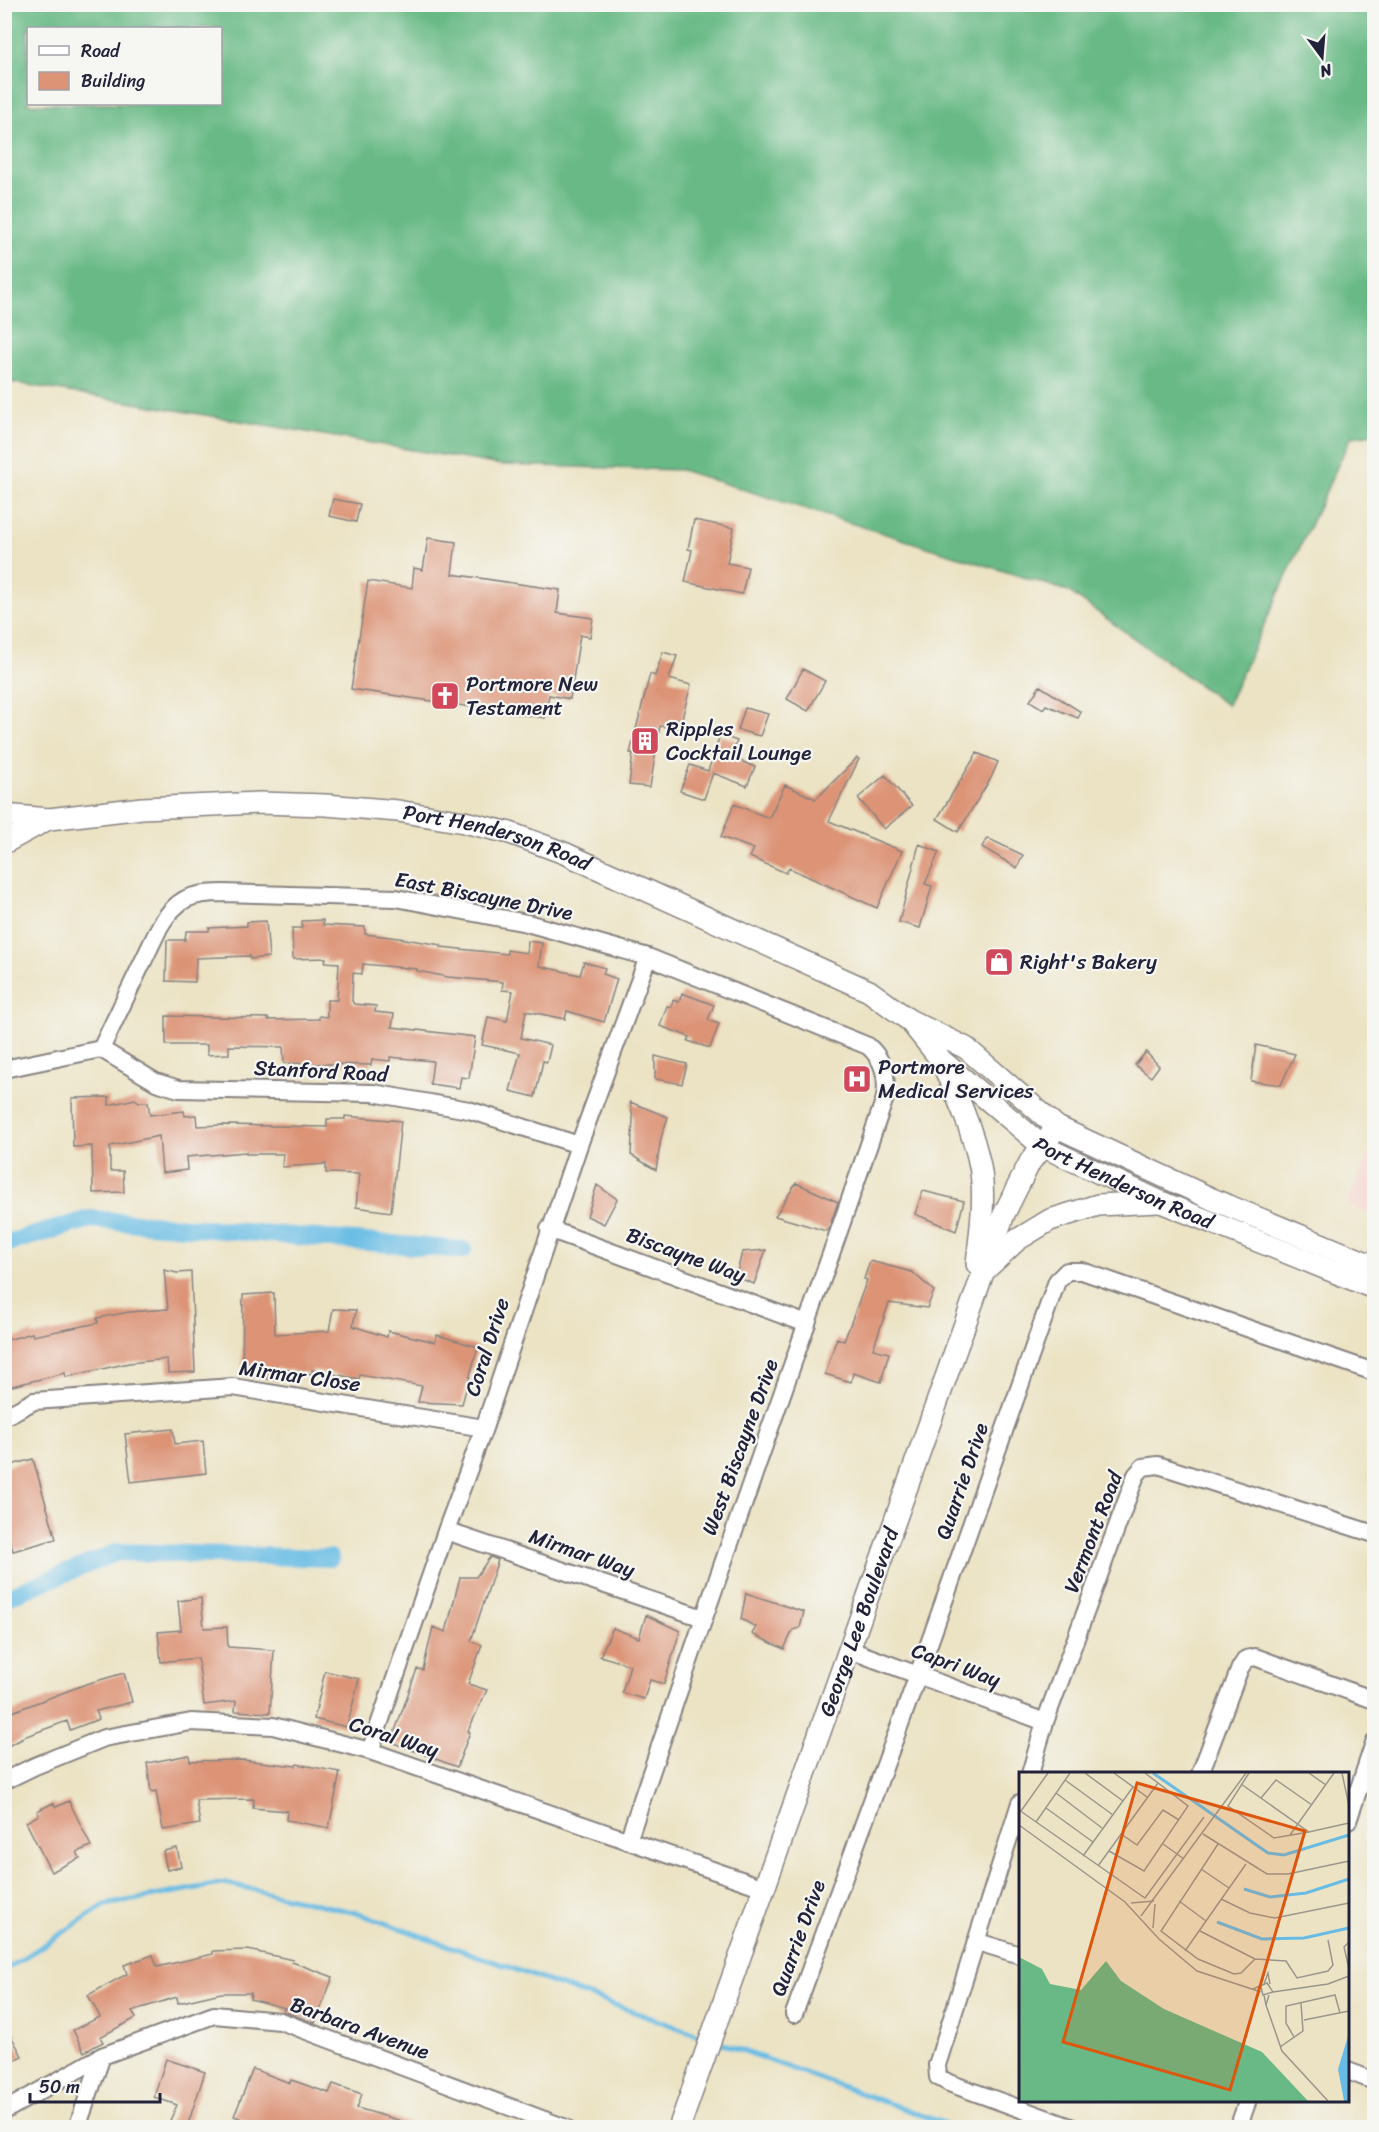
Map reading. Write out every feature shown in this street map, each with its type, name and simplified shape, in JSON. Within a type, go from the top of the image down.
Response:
[{"type":"main road","name":"Port Henderson Road","points":[[4,815],[49,819],[142,808],[260,803],[326,805],[398,811],[464,822],[510,833],[564,853],[869,991],[909,1020],[966,1048],[1056,1127],[1212,1199],[1374,1266]]},
{"type":"main road","name":"Port Henderson Road","points":[[4,843],[49,819]]},
{"type":"main road","name":"Port Henderson Road","points":[[909,1020],[940,1060],[1042,1146],[1161,1202],[1374,1288]]},
{"type":"main road","points":[[940,1060],[960,1103],[980,1167],[982,1199],[975,1295]]},
{"type":"main road","name":"George Lee Boulevard","points":[[680,2127],[982,1272],[1004,1214],[1030,1162],[1056,1127]]},
{"type":"main road","points":[[982,1272],[1017,1240],[1050,1220],[1098,1205],[1161,1202]]},
{"type":"street","name":"East Biscayne Drive","points":[[100,1049],[170,910],[183,899],[202,893],[396,898],[527,922],[648,957],[868,1046],[875,1052],[883,1068]]},
{"type":"street","name":"Coral Drive","points":[[370,1751],[484,1428],[549,1229],[648,957]]},
{"type":"street","points":[[4,1069],[100,1049]]},
{"type":"street","name":"Stanford Road","points":[[100,1049],[156,1083],[179,1089],[374,1093],[469,1110],[579,1145]]},
{"type":"street","name":"West Biscayne Drive","points":[[628,1841],[703,1618],[885,1098],[887,1082],[883,1068]]},
{"type":"street","name":"Biscayne Way","points":[[549,1229],[807,1324]]},
{"type":"street","name":"Quarrie Drive","points":[[794,2014],[918,1675],[1057,1281],[1067,1271],[1082,1271],[1374,1372]]},
{"type":"street","name":"Mirmar Close","points":[[4,1417],[34,1401],[233,1387],[484,1428]]},
{"type":"street","name":"Vermont Road","points":[[1030,1772],[1045,1722],[1136,1474],[1143,1467],[1158,1466],[1374,1534]]},
{"type":"street","name":"Mirmar Way","points":[[446,1531],[703,1618]]},
{"type":"street","name":"Capri Way","points":[[850,1650],[1045,1722]]},
{"type":"street","points":[[1200,1772],[1240,1668],[1246,1659],[1255,1657],[1374,1700]]},
{"type":"street","name":"Coral Way","points":[[4,1781],[104,1738],[190,1722],[273,1726],[370,1751],[764,1888]]},
{"type":"street","points":[[1349,1815],[1374,1743]]},
{"type":"street","points":[[1019,1806],[978,1942],[937,2065],[938,2077],[949,2084],[1073,2127]]},
{"type":"street","points":[[978,1942],[1019,1955]]},
{"type":"street","name":"Barbara Avenue","points":[[4,2111],[102,2056],[213,2015],[280,2021],[566,2127]]},
{"type":"street","points":[[77,2127],[102,2056]]},
{"type":"street","points":[[1349,2072],[1374,2081]]},
{"type":"street","points":[[1238,2127],[1247,2102]]},
{"type":"shaded area","points":[[1374,1142],[1374,1215],[1347,1204]]},
{"type":"green space","points":[[4,5],[1374,5],[1374,434],[1351,437],[1227,705],[1068,591],[681,470],[501,465],[5,381]]},
{"type":"building","points":[[333,499],[360,504],[356,522],[329,516]]},
{"type":"building","points":[[694,520],[734,528],[727,563],[748,567],[742,594],[685,582],[692,550],[688,549]]},
{"type":"building","points":[[428,538],[456,542],[452,574],[560,590],[557,613],[593,618],[590,637],[580,635],[570,699],[549,695],[545,718],[351,689],[368,581],[412,588],[414,568],[423,570]]},
{"type":"building","name":"Ripples Cocktail Lounge","points":[[663,652],[677,656],[669,679],[691,685],[679,729],[660,726],[650,787],[629,785],[633,753],[630,753],[650,674],[655,676]]},
{"type":"building","points":[[803,669],[825,681],[808,711],[787,699]]},
{"type":"building","points":[[1040,686],[1081,712],[1078,718],[1046,705],[1043,709],[1030,701]]},
{"type":"building","points":[[745,708],[768,714],[760,736],[738,730]]},
{"type":"building","points":[[720,735],[737,741],[731,757],[755,767],[747,786],[713,773],[704,799],[680,791],[690,765],[708,771]]},
{"type":"building","points":[[977,753],[998,762],[991,778],[958,832],[937,819]]},
{"type":"building","points":[[857,758],[859,759],[829,821],[902,851],[877,908],[789,868],[786,873],[750,857],[754,849],[721,837],[734,804],[769,818],[785,785],[816,799]]},
{"type":"building","points":[[885,775],[912,806],[884,829],[858,798]]},
{"type":"building","points":[[987,838],[1023,855],[1017,868],[982,847]]},
{"type":"building","points":[[919,844],[939,852],[925,884],[932,886],[920,928],[899,922]]},
{"type":"building","points":[[323,920],[323,925],[365,927],[365,934],[441,945],[441,947],[507,954],[507,950],[527,953],[528,941],[542,943],[539,966],[580,975],[584,962],[605,968],[603,974],[617,979],[604,1022],[567,1011],[565,1019],[526,1011],[521,1038],[551,1045],[547,1062],[543,1061],[535,1097],[510,1091],[520,1053],[482,1045],[488,1017],[507,1021],[513,991],[502,990],[503,982],[448,977],[417,971],[417,969],[363,964],[362,974],[353,973],[352,1001],[354,1004],[376,1006],[375,1012],[394,1014],[392,1027],[475,1037],[469,1078],[461,1077],[459,1088],[430,1084],[433,1061],[390,1057],[390,1061],[372,1059],[371,1065],[284,1063],[283,1047],[229,1046],[229,1054],[207,1055],[207,1045],[166,1045],[166,1016],[268,1018],[268,1020],[327,1017],[327,1000],[337,1000],[339,963],[325,962],[326,958],[293,959],[292,928],[302,928],[302,921]]},
{"type":"building","points":[[266,921],[269,957],[196,958],[195,982],[166,981],[167,940],[185,940],[186,931],[209,931],[209,928],[247,926],[247,922]]},
{"type":"building","points":[[682,993],[714,1005],[708,1020],[719,1024],[710,1048],[688,1041],[690,1037],[660,1026],[667,1006],[671,1007],[673,1000],[679,1002]]},
{"type":"building","points":[[1256,1045],[1295,1054],[1281,1085],[1251,1081]]},
{"type":"building","points":[[1146,1052],[1159,1066],[1151,1077],[1135,1065]]},
{"type":"building","points":[[655,1056],[687,1064],[682,1084],[655,1079]]},
{"type":"building","points":[[109,1097],[109,1105],[135,1099],[139,1102],[148,1102],[150,1115],[184,1111],[185,1116],[196,1115],[197,1126],[327,1127],[327,1119],[345,1119],[345,1116],[401,1121],[391,1212],[356,1207],[359,1174],[326,1173],[326,1164],[282,1167],[283,1154],[246,1154],[246,1152],[186,1157],[187,1170],[162,1173],[159,1136],[110,1146],[110,1171],[123,1171],[124,1192],[93,1193],[92,1146],[73,1147],[72,1098]]},
{"type":"building","points":[[630,1102],[668,1117],[661,1138],[656,1170],[631,1155],[633,1119]]},
{"type":"building","points":[[796,1183],[838,1202],[826,1231],[775,1216]]},
{"type":"building","points":[[597,1185],[617,1199],[604,1224],[587,1216]]},
{"type":"building","points":[[923,1191],[964,1201],[956,1231],[915,1214]]},
{"type":"building","points":[[766,1250],[754,1284],[736,1277],[742,1252]]},
{"type":"building","points":[[870,1261],[912,1272],[934,1291],[927,1308],[889,1303],[873,1349],[889,1353],[881,1382],[853,1373],[851,1382],[825,1374],[837,1338],[844,1341],[867,1280],[864,1279]]},
{"type":"building","points":[[164,1270],[177,1273],[191,1272],[195,1372],[168,1373],[167,1359],[129,1363],[66,1377],[65,1373],[4,1388],[4,1341],[32,1333],[33,1336],[98,1323],[97,1318],[129,1312],[168,1309]]},
{"type":"building","points":[[274,1293],[275,1334],[329,1331],[333,1309],[356,1310],[353,1326],[387,1337],[388,1331],[435,1342],[437,1335],[478,1347],[462,1404],[418,1402],[422,1386],[360,1375],[359,1379],[312,1370],[312,1374],[276,1368],[276,1380],[242,1375],[243,1295]]},
{"type":"building","points":[[173,1429],[175,1444],[203,1441],[206,1473],[131,1482],[125,1434]]},
{"type":"building","points":[[33,1459],[56,1539],[13,1551],[4,1523],[4,1467]]},
{"type":"building","points":[[490,1557],[498,1560],[471,1641],[482,1645],[468,1684],[487,1690],[468,1731],[470,1732],[457,1767],[391,1742],[417,1669],[423,1670],[433,1627],[446,1632],[460,1577],[476,1577]]},
{"type":"building","points":[[746,1593],[804,1612],[800,1628],[793,1630],[784,1649],[752,1634],[756,1627],[741,1619]]},
{"type":"building","points":[[201,1598],[204,1628],[227,1627],[228,1647],[274,1650],[270,1713],[235,1711],[236,1701],[204,1705],[198,1658],[161,1662],[158,1632],[181,1630],[178,1601]]},
{"type":"building","points":[[646,1615],[680,1631],[664,1684],[650,1680],[644,1699],[622,1693],[630,1665],[600,1656],[613,1628],[639,1638]]},
{"type":"building","points":[[325,1671],[359,1679],[347,1727],[314,1719]]},
{"type":"building","points":[[124,1673],[132,1702],[96,1711],[99,1719],[70,1730],[67,1721],[21,1738],[4,1748],[4,1715],[86,1684]]},
{"type":"building","points":[[189,1755],[190,1761],[243,1760],[296,1766],[297,1764],[340,1772],[329,1828],[286,1820],[287,1811],[253,1808],[254,1799],[196,1800],[200,1824],[163,1830],[156,1791],[151,1792],[147,1763]]},
{"type":"building","points":[[69,1801],[91,1846],[77,1852],[80,1858],[51,1872],[26,1822],[39,1815],[37,1811],[53,1803],[56,1807]]},
{"type":"building","points":[[177,1848],[181,1867],[167,1870],[163,1851]]},
{"type":"building","points":[[248,1950],[293,1960],[292,1962],[333,1977],[315,2023],[283,2011],[285,2008],[250,1999],[251,1993],[221,1993],[178,2003],[177,1997],[132,2011],[136,2018],[100,2037],[103,2042],[84,2052],[73,2030],[100,2017],[88,1995],[127,1974],[124,1965],[153,1955],[157,1967],[213,1954],[213,1951]]},
{"type":"building","points":[[4,2023],[22,2056],[4,2065]]},
{"type":"building","points":[[166,2059],[205,2072],[187,2127],[167,2127],[177,2105],[154,2097]]},
{"type":"building","points":[[253,2069],[290,2083],[291,2080],[329,2093],[333,2084],[362,2094],[357,2108],[412,2124],[412,2127],[263,2127],[234,2116]]},
{"type":"waterway","points":[[4,1244],[90,1219],[463,1250]]},
{"type":"waterway","points":[[4,1598],[118,1552],[330,1558]]},
{"type":"waterway","points":[[4,1971],[105,1905],[225,1883],[357,1913],[707,2038]]},
{"type":"waterway","points":[[716,2041],[957,2128]]},
{"type":"place","name":"Portmore New Testament","points":[[445,696]]},
{"type":"place","name":"Ripples Cocktail Lounge","points":[[645,741]]},
{"type":"place","name":"Right's Bakery","points":[[999,962]]},
{"type":"place","name":"Portmore Medical Services","points":[[857,1079]]}]
